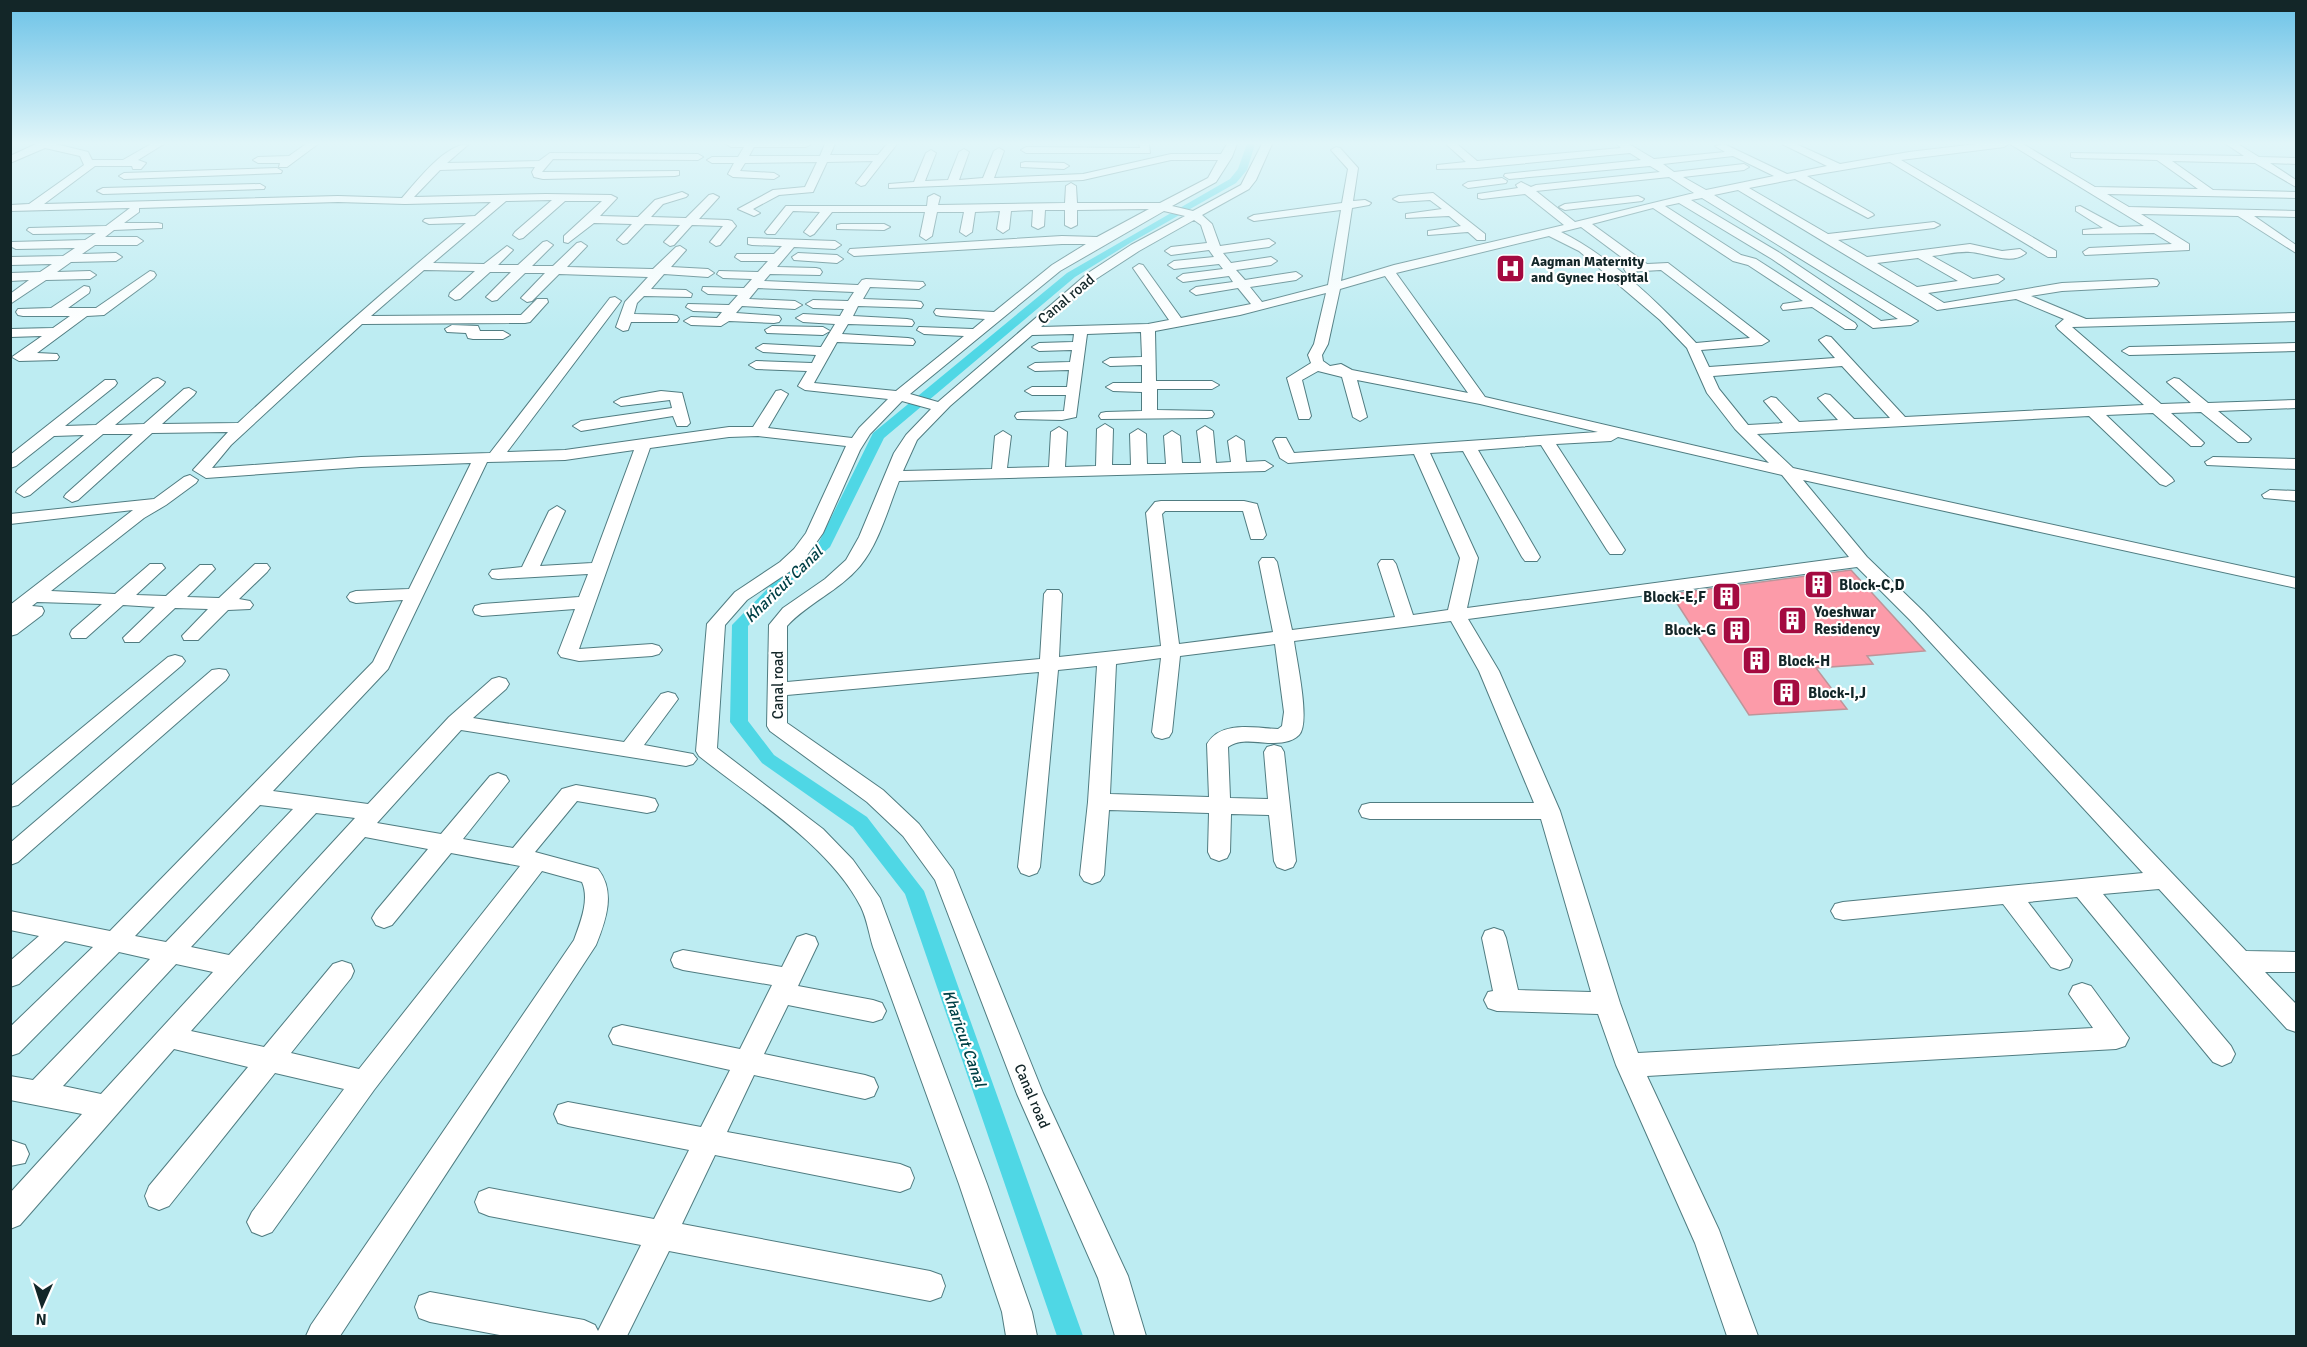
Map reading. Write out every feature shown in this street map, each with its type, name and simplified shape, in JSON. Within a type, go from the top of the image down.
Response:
[{"type":"street","points":[[27,210],[31,207]]},
{"type":"street","points":[[10,213],[27,210],[161,207]]},
{"type":"street","points":[[10,208],[135,210],[201,207]]},
{"type":"street","points":[[10,519],[160,502],[199,474],[241,428],[420,266],[492,207]]},
{"type":"street","points":[[519,235],[552,207]]},
{"type":"street","points":[[568,239],[603,207]]},
{"type":"street","points":[[623,240],[655,207]]},
{"type":"street","points":[[672,319],[625,323],[630,302],[657,272],[690,221],[704,207]]},
{"type":"street","points":[[748,207],[744,209],[754,213]]},
{"type":"street","points":[[771,232],[790,208],[857,207]]},
{"type":"street","points":[[882,207],[890,210],[1010,207]]},
{"type":"street","points":[[1038,226],[1039,207],[1044,207]]},
{"type":"street","points":[[1071,225],[1073,207]]},
{"type":"street","points":[[1159,207],[1193,214],[1206,224],[1220,253],[1259,306]]},
{"type":"street","points":[[1022,1336],[1017,1312],[980,1205],[885,947],[872,904],[845,866],[815,835],[706,751],[716,624],[741,596],[786,566],[800,553],[813,533],[864,431],[976,333],[1056,268],[1163,207]]},
{"type":"street","name":"Canal road","points":[[1130,1336],[1113,1276],[1030,1094],[945,876],[911,830],[875,796],[777,726],[778,625],[790,612],[831,583],[853,563],[868,537],[911,438],[938,406],[1034,339],[1092,276],[1207,207]]},
{"type":"street","points":[[1254,218],[1334,207]]},
{"type":"street","points":[[1347,207],[1334,288],[1321,344],[1315,351],[1314,358],[1318,365],[1349,375],[1480,400],[1788,472],[2296,583]]},
{"type":"street","points":[[1445,207],[1487,242]]},
{"type":"street","points":[[1553,207],[1644,268]]},
{"type":"street","points":[[1034,339],[1080,339],[1178,323],[1259,306],[1334,288],[1487,242],[1551,232],[1649,207]]},
{"type":"street","points":[[1659,207],[1737,258],[1752,262],[1850,326]]},
{"type":"street","points":[[1694,207],[1776,256],[1878,325]]},
{"type":"street","points":[[1720,207],[1911,321],[1850,326],[1824,335],[1902,422]]},
{"type":"street","points":[[1778,207],[1942,307],[2062,287],[2153,283]]},
{"type":"street","points":[[1854,207],[1868,214]]},
{"type":"street","points":[[1973,207],[2052,254]]},
{"type":"street","points":[[2089,252],[2185,247],[2122,207]]},
{"type":"street","points":[[2232,207],[2296,250]]},
{"type":"street","points":[[966,232],[975,208]]},
{"type":"street","points":[[1002,229],[1006,208]]},
{"type":"street","points":[[810,232],[833,209]]},
{"type":"street","points":[[926,236],[932,209]]},
{"type":"street","points":[[2080,209],[2118,231]]},
{"type":"street","points":[[14,296],[135,210]]},
{"type":"street","points":[[841,227],[883,231],[890,210]]},
{"type":"street","points":[[2127,210],[2296,214]]},
{"type":"street","points":[[1410,216],[1450,212]]},
{"type":"street","points":[[429,221],[477,219]]},
{"type":"street","points":[[591,219],[728,224],[730,226],[716,242]]},
{"type":"street","points":[[1827,238],[1934,225]]},
{"type":"street","points":[[33,230],[158,226]]},
{"type":"street","points":[[1432,233],[1470,228]]},
{"type":"street","points":[[2087,232],[2157,229]]},
{"type":"street","points":[[1551,232],[1583,248],[1665,317],[1693,347],[1712,390],[1744,430],[1788,472],[1861,561],[1917,616],[2296,1021]]},
{"type":"street","points":[[16,245],[137,241]]},
{"type":"street","points":[[752,241],[835,245]]},
{"type":"street","points":[[849,268],[856,249],[884,250],[955,246],[991,250],[1027,242],[1065,244],[1100,241]]},
{"type":"street","points":[[1027,242],[1027,256]]},
{"type":"street","points":[[691,321],[721,322],[791,243]]},
{"type":"street","points":[[1174,266],[1220,253],[1269,243]]},
{"type":"street","points":[[492,297],[547,245]]},
{"type":"street","points":[[527,298],[581,246]]},
{"type":"street","points":[[954,259],[955,246]]},
{"type":"street","points":[[920,248],[920,262]]},
{"type":"street","points":[[1865,261],[1970,248],[2002,255],[2020,253]]},
{"type":"street","points":[[455,296],[507,250]]},
{"type":"street","points":[[883,265],[884,250]]},
{"type":"street","points":[[1172,251],[1220,253],[1271,261]]},
{"type":"street","points":[[1183,278],[1220,253]]},
{"type":"street","points":[[1746,260],[1800,253]]},
{"type":"street","points":[[1919,254],[1971,283]]},
{"type":"street","points":[[10,261],[116,257]]},
{"type":"street","points":[[741,257],[837,259]]},
{"type":"street","points":[[1885,258],[1936,288]]},
{"type":"street","points":[[420,266],[708,273]]},
{"type":"street","points":[[1612,271],[1664,266],[1762,341],[1693,347]]},
{"type":"street","points":[[1139,268],[1178,323]]},
{"type":"street","points":[[1388,271],[1480,400]]},
{"type":"street","points":[[693,307],[816,272]]},
{"type":"street","points":[[723,274],[747,293],[773,324],[831,340]]},
{"type":"street","points":[[10,277],[90,275]]},
{"type":"street","points":[[99,312],[150,275]]},
{"type":"street","points":[[1197,291],[1296,276]]},
{"type":"street","points":[[1916,291],[1998,279]]},
{"type":"street","points":[[920,285],[866,283],[805,386],[902,397],[938,406]]},
{"type":"street","points":[[708,290],[747,293],[862,290]]},
{"type":"street","points":[[54,312],[84,291]]},
{"type":"street","points":[[639,292],[687,294]]},
{"type":"street","points":[[747,293],[795,304]]},
{"type":"street","points":[[2018,295],[2084,323]]},
{"type":"street","points":[[10,1044],[115,941],[381,664],[489,457],[615,301]]},
{"type":"street","points":[[361,320],[525,319],[542,302]]},
{"type":"street","points":[[1788,307],[1814,303]]},
{"type":"street","points":[[813,304],[916,305]]},
{"type":"street","points":[[23,312],[121,312]]},
{"type":"street","points":[[16,357],[84,312]]},
{"type":"street","points":[[941,312],[997,316]]},
{"type":"street","points":[[2196,443],[2063,326],[2065,323],[2296,317]]},
{"type":"street","points":[[803,318],[907,322]]},
{"type":"street","points":[[1148,328],[1150,415]]},
{"type":"street","points":[[350,330],[473,329],[473,334],[503,335]]},
{"type":"street","points":[[924,330],[976,333]]},
{"type":"street","points":[[10,333],[79,332]]},
{"type":"street","points":[[1022,416],[1071,414],[1080,339]]},
{"type":"street","points":[[763,348],[831,340],[908,342]]},
{"type":"street","points":[[1321,344],[1336,364],[1349,375],[1360,417]]},
{"type":"street","points":[[2129,351],[2296,347]]},
{"type":"street","points":[[16,357],[52,357]]},
{"type":"street","points":[[1703,372],[1846,361]]},
{"type":"street","points":[[1110,362],[1149,362]]},
{"type":"street","points":[[756,365],[816,367]]},
{"type":"street","points":[[1304,416],[1294,378],[1318,365]]},
{"type":"street","points":[[1035,367],[1077,366]]},
{"type":"street","points":[[24,492],[158,382]]},
{"type":"street","points":[[2174,382],[2243,439]]},
{"type":"street","points":[[10,463],[110,383]]},
{"type":"street","points":[[1113,387],[1212,385]]},
{"type":"street","points":[[1032,391],[1074,391]]},
{"type":"street","points":[[72,496],[189,392]]},
{"type":"street","points":[[621,402],[672,394],[677,396],[685,438]]},
{"type":"street","points":[[758,431],[781,394]]},
{"type":"street","points":[[1825,398],[1850,424]]},
{"type":"street","points":[[1771,401],[1795,427]]},
{"type":"street","points":[[1744,430],[2093,411],[2296,404]]},
{"type":"street","points":[[581,426],[680,411]]},
{"type":"street","points":[[2093,411],[2166,481]]},
{"type":"street","points":[[1104,470],[1105,422],[1150,415],[1207,414]]},
{"type":"street","points":[[51,431],[241,428]]},
{"type":"street","points":[[199,474],[350,463],[565,455],[644,443],[758,431],[856,443]]},
{"type":"street","points":[[1205,431],[1209,468]]},
{"type":"street","points":[[1057,472],[1059,432]]},
{"type":"street","points":[[1138,434],[1139,470]]},
{"type":"street","points":[[1281,441],[1287,458],[1630,435]]},
{"type":"street","points":[[999,473],[1003,436]]},
{"type":"street","points":[[1172,436],[1174,469]]},
{"type":"street","points":[[1236,441],[1239,467]]},
{"type":"street","points":[[1546,441],[1616,550]]},
{"type":"street","points":[[644,443],[568,653],[579,656],[652,650]]},
{"type":"street","points":[[1469,447],[1531,557]]},
{"type":"street","points":[[1420,449],[1469,558],[1456,615],[1489,671],[1549,811],[1607,1004],[1629,1065],[1709,1240],[1742,1336]]},
{"type":"street","points":[[2213,462],[2296,464]]},
{"type":"street","points":[[893,476],[1265,466]]},
{"type":"street","points":[[2270,495],[2296,496]]},
{"type":"street","points":[[10,630],[43,597],[155,515],[160,502]]},
{"type":"street","points":[[1162,732],[1171,652],[1154,513],[1161,506],[1244,506],[1251,508],[1257,535]]},
{"type":"street","points":[[529,572],[557,510]]},
{"type":"street","points":[[777,690],[1171,652],[1406,623],[1861,561]]},
{"type":"street","points":[[1219,852],[1220,806],[1217,744],[1232,735],[1281,736],[1292,730],[1294,712],[1284,638],[1268,562]]},
{"type":"street","points":[[1387,564],[1406,623]]},
{"type":"street","points":[[79,634],[156,568]]},
{"type":"street","points":[[191,636],[261,568]]},
{"type":"street","points":[[498,574],[599,568]]},
{"type":"street","points":[[132,638],[206,569]]},
{"type":"street","points":[[356,597],[416,594]]},
{"type":"street","points":[[1029,867],[1049,665],[1053,594]]},
{"type":"street","points":[[10,614],[43,597],[244,605]]},
{"type":"street","points":[[482,610],[587,602]]},
{"type":"street","points":[[1092,875],[1099,802],[1107,659]]},
{"type":"street","points":[[10,799],[175,661]]},
{"type":"street","points":[[10,856],[219,675]]},
{"type":"street","points":[[11,1214],[456,722],[499,684]]},
{"type":"street","points":[[629,750],[668,699]]},
{"type":"street","points":[[456,722],[686,759]]},
{"type":"street","points":[[1274,752],[1285,861]]},
{"type":"street","points":[[384,918],[498,781]]},
{"type":"street","points":[[262,1222],[527,859],[570,795],[576,793],[646,805]]},
{"type":"street","points":[[255,796],[311,804],[444,844],[527,859],[590,875],[597,884],[596,901],[584,945],[322,1336]]},
{"type":"street","points":[[1099,802],[1279,807]]},
{"type":"street","points":[[39,1093],[311,804]]},
{"type":"street","points":[[1370,811],[1549,811]]},
{"type":"street","points":[[1843,911],[2163,880]]},
{"type":"street","points":[[2083,887],[2223,1054]]},
{"type":"street","points":[[2008,894],[2060,960]]},
{"type":"street","points":[[10,920],[234,966]]},
{"type":"street","points":[[10,977],[61,930]]},
{"type":"street","points":[[1494,938],[1502,1001],[1607,1004]]},
{"type":"street","points":[[611,1336],[806,944]]},
{"type":"street","points":[[683,960],[873,1011]]},
{"type":"street","points":[[2239,961],[2296,962]]},
{"type":"street","points":[[159,1196],[342,971]]},
{"type":"street","points":[[1629,1065],[2116,1038],[2082,994]]},
{"type":"street","points":[[622,1035],[865,1087]]},
{"type":"street","points":[[169,1037],[365,1082]]},
{"type":"street","points":[[10,1088],[107,1107]]},
{"type":"street","points":[[568,1114],[900,1178]]},
{"type":"street","points":[[489,1202],[930,1286]]},
{"type":"street","points":[[430,1307],[584,1336]]},
{"type":"building","name":"Yoeshwar Residency","points":[[1851,570],[1925,651],[1867,656],[1873,664],[1816,668],[1847,709],[1749,715],[1671,594]]},
{"type":"waterway","name":"Kharicut Canal","points":[[1070,1336],[914,891],[860,822],[768,759],[739,722],[740,625],[782,582],[825,544],[878,436],[1071,275],[1187,207]]},
{"type":"place","name":"Aagman Maternity and Gynec Hospital","points":[[1510,269]]},
{"type":"place","name":"Block-C,D","points":[[1818,585]]},
{"type":"place","name":"Block-E,F","points":[[1727,597]]},
{"type":"place","name":"Yoeshwar Residency","points":[[1793,621]]},
{"type":"place","name":"Block-G","points":[[1737,630]]},
{"type":"place","name":"Block-H","points":[[1757,661]]},
{"type":"place","name":"Block-I,J","points":[[1787,693]]}]
